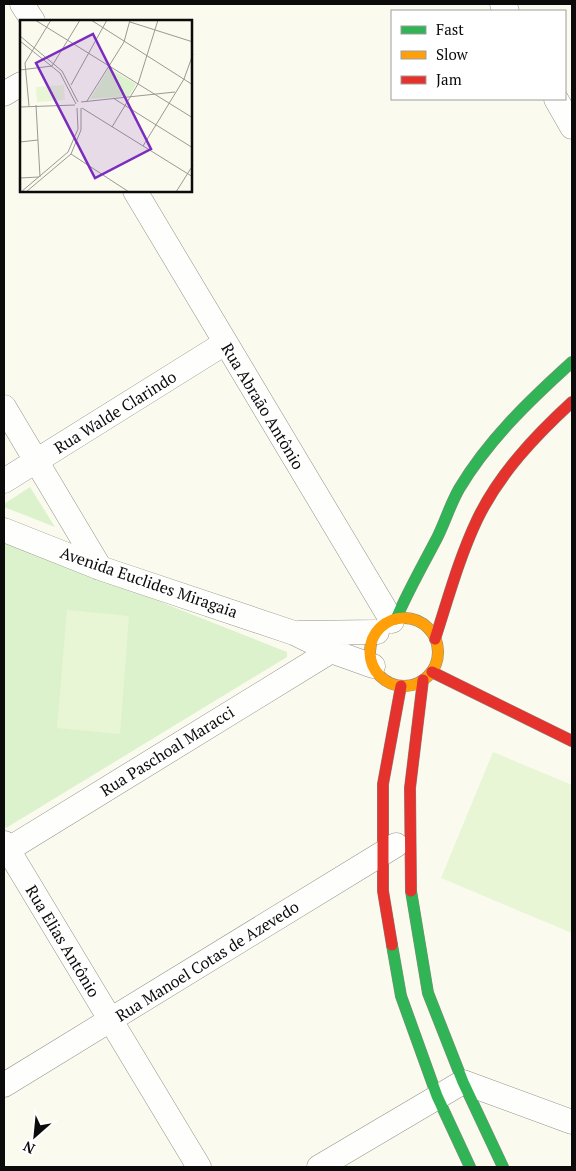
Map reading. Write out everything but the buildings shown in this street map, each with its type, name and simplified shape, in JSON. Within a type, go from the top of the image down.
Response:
[{"type":"street","points":[[22,4],[32,20]]},
{"type":"street","points":[[4,94],[20,85]]},
{"type":"street","points":[[557,100],[572,126]]},
{"type":"street","name":"Rua Abraão Antônio","points":[[136,192],[226,343],[388,624]]},
{"type":"street","name":"Rua Walde Clarindo","points":[[4,481],[226,343]]},
{"type":"street","points":[[436,639],[467,544],[486,504],[509,468],[508,447],[533,396],[572,362]]},
{"type":"street","points":[[428,676],[412,685],[401,686],[389,683],[380,676],[373,666],[370,654],[372,643],[388,624],[404,599],[440,532],[459,490],[508,447],[554,417],[572,402]]},
{"type":"street","points":[[4,407],[100,568]]},
{"type":"street","name":"Avenida Euclides Miragaia","points":[[4,530],[100,568],[294,632],[331,651],[373,666]]},
{"type":"street","points":[[440,532],[467,544]]},
{"type":"street","points":[[388,624],[408,618],[419,622],[429,629],[436,639],[438,650],[437,662],[428,676],[410,788],[411,889],[428,993],[463,1082],[503,1167]]},
{"type":"street","name":"Avenida Euclides Miragaia","points":[[294,632],[388,624]]},
{"type":"street","name":"Rua Paschoal Maracci","points":[[5,848],[331,651]]},
{"type":"street","points":[[428,676],[572,741]]},
{"type":"street","points":[[401,686],[383,784],[383,891],[401,996],[437,1096],[470,1167]]},
{"type":"street","name":"Rua Manoel Cotas de Azevedo","points":[[4,1085],[410,836]]},
{"type":"street","name":"Rua Elias Antônio","points":[[5,848],[199,1167]]},
{"type":"street","points":[[319,1167],[463,1082],[572,1122]]},
{"type":"green space","points":[[30,487],[55,527],[4,507],[4,504]]},
{"type":"green space","points":[[4,540],[287,652],[287,657],[6,828],[4,824]]},
{"type":"green space","points":[[67,610],[129,616],[120,734],[57,728]]},
{"type":"green space","points":[[493,752],[572,785],[572,933],[441,878]]},
{"type":"traffic: fast","points":[[396,619],[437,538],[456,495],[470,471],[496,437],[572,362]]},
{"type":"traffic: fast","points":[[411,891],[428,993],[463,1082],[503,1167]]},
{"type":"traffic: fast","points":[[392,945],[401,996],[437,1096],[470,1167]]},
{"type":"traffic: slow","points":[[404,618],[417,621],[428,628],[435,639],[438,652],[435,665],[428,676],[417,683],[404,686],[391,683],[380,676],[373,665],[370,652],[373,639],[380,628],[391,621],[404,618]]},
{"type":"traffic: jam","points":[[435,639],[465,549],[486,503],[519,456],[572,402]]},
{"type":"traffic: jam","points":[[432,672],[572,741]]},
{"type":"traffic: jam","points":[[411,891],[410,788],[423,680]]},
{"type":"traffic: jam","points":[[392,945],[383,891],[383,784],[401,686]]}]
